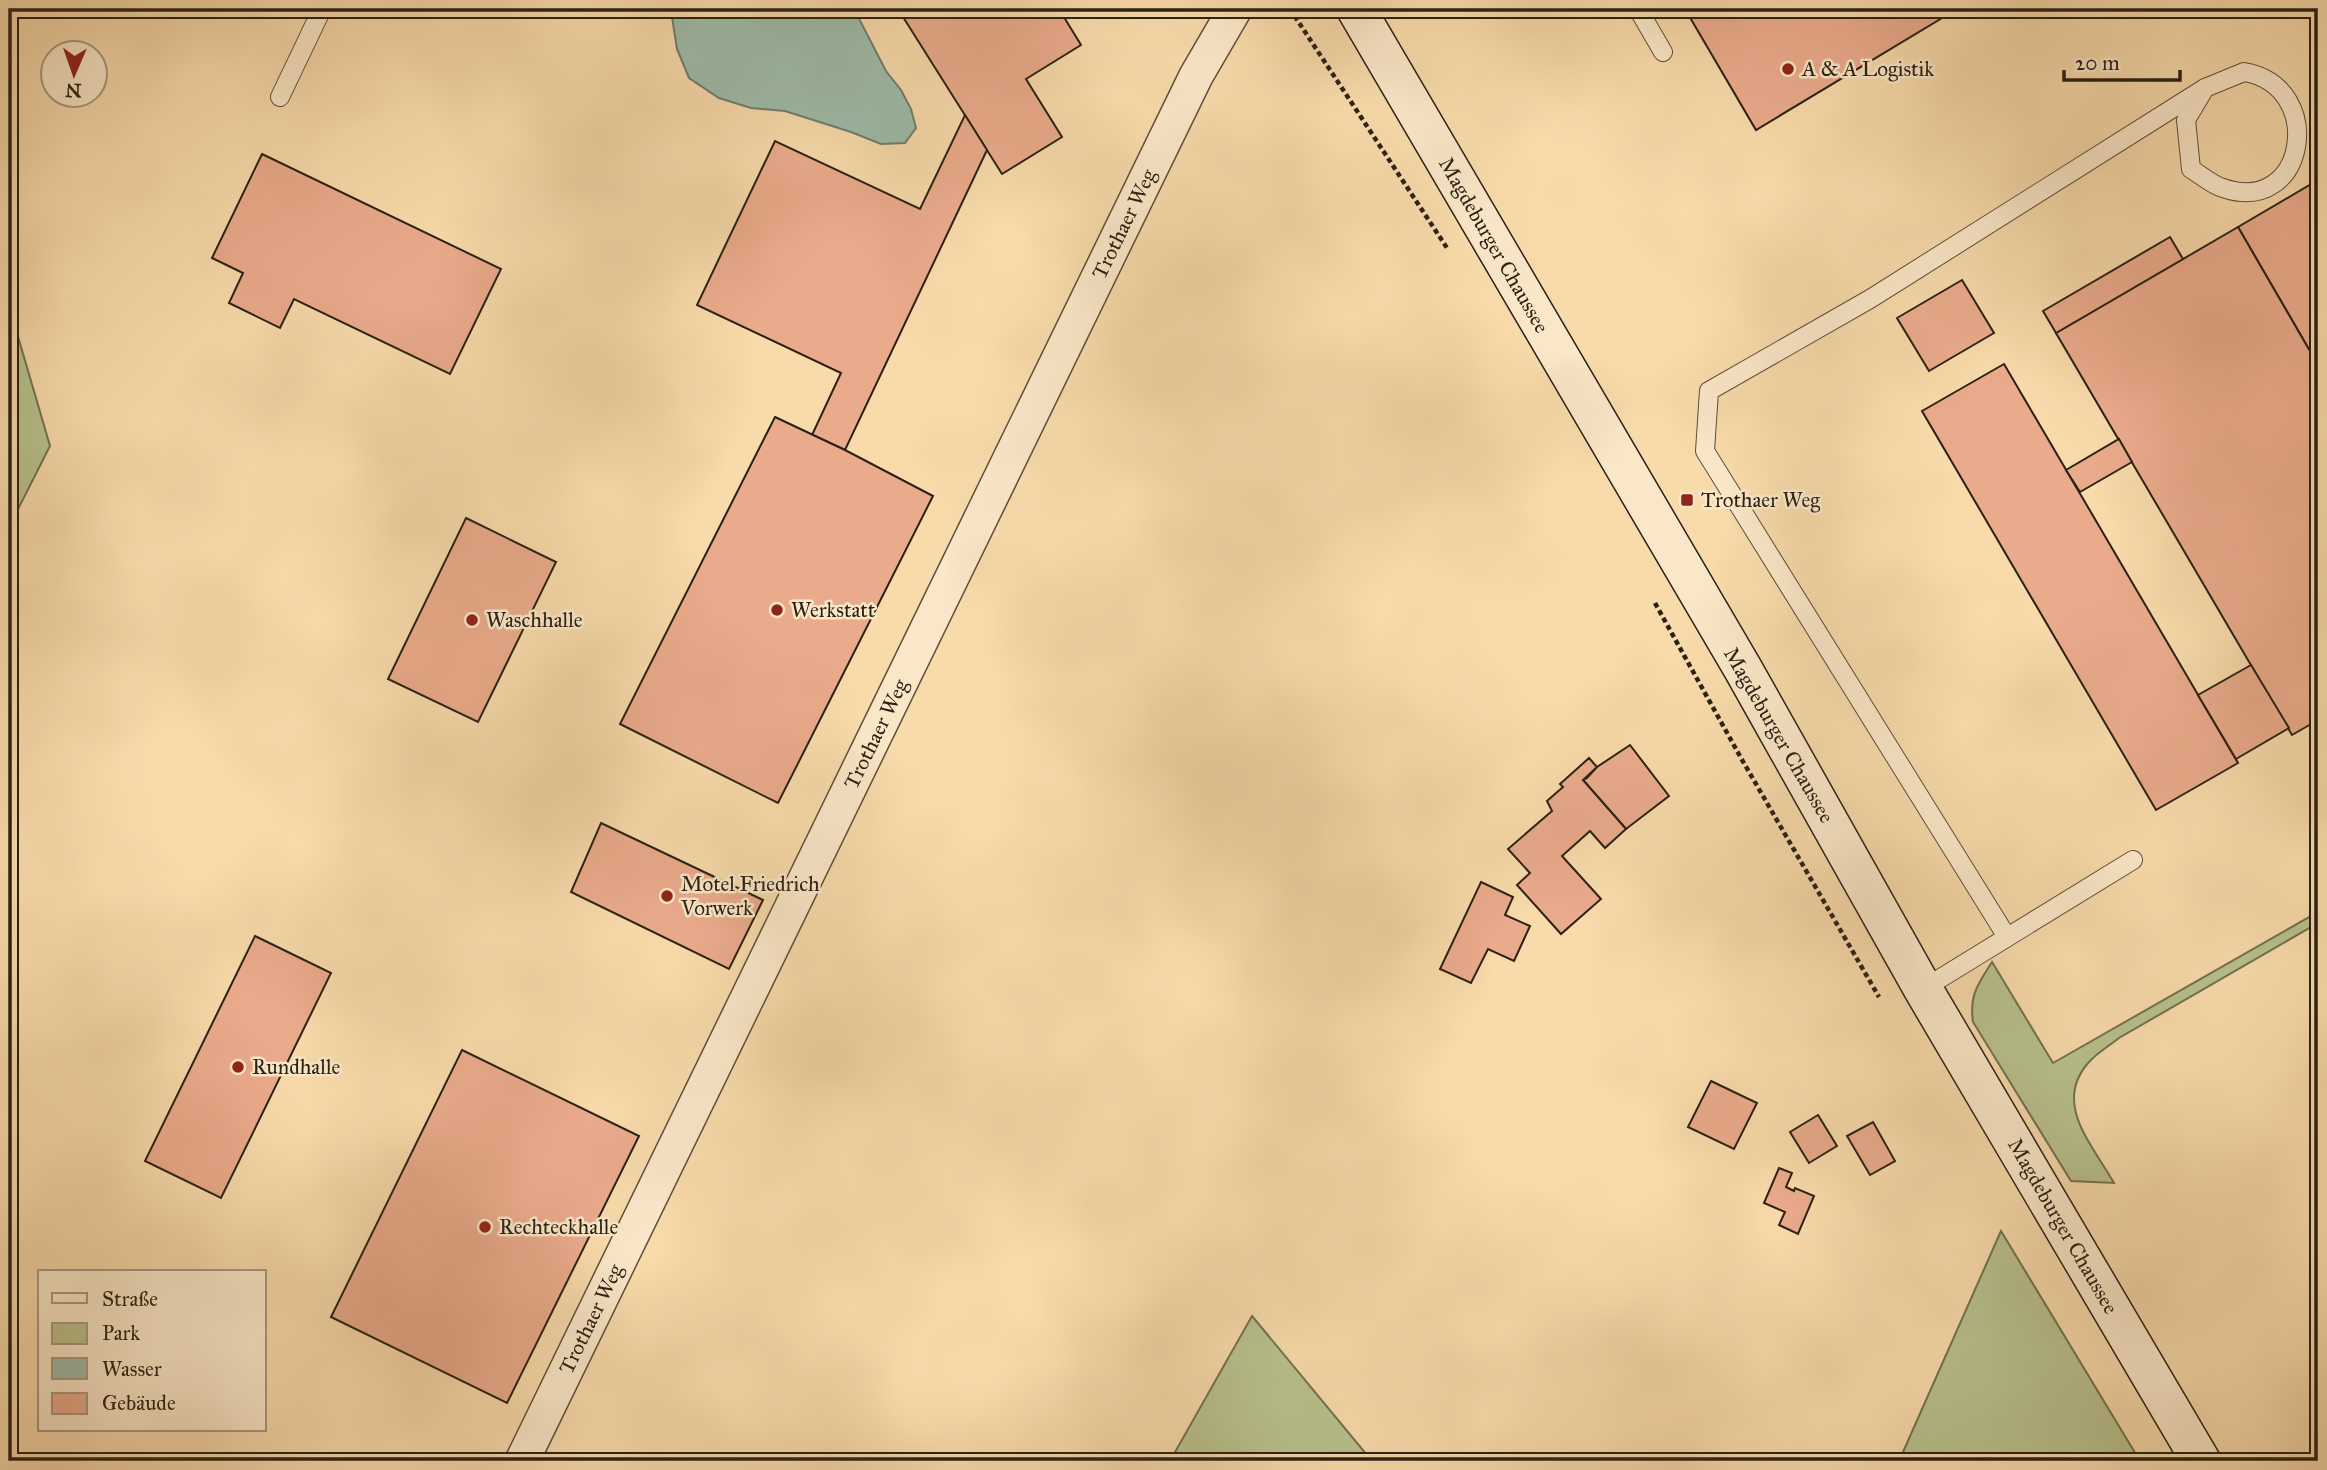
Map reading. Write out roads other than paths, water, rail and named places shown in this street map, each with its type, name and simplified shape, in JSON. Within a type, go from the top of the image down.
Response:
[{"type":"main road","name":"Magdeburger Chaussee","points":[[1356,9],[1743,669],[1923,989],[2201,1461]]},
{"type":"street","name":"Trothaer Weg","points":[[522,1461],[1196,76],[1235,9]]},
{"type":"lane","points":[[279,97],[322,9]]},
{"type":"lane","points":[[1638,9],[1663,52]]},
{"type":"lane","points":[[2007,937],[1705,451],[1709,391],[1870,299],[2205,88],[2244,72],[2263,74],[2280,83],[2294,96],[2312,135],[2294,168],[2281,182],[2262,190],[2241,192],[2221,188],[2191,169],[2186,120],[2205,88]]},
{"type":"lane","points":[[1923,989],[2133,860]]},
{"type":"water","points":[[675,9],[854,9],[886,71],[911,109],[916,128],[905,143],[881,144],[785,111],[751,108],[719,98],[689,78],[677,49],[672,17]]},
{"type":"place","name":"A & A Logistik","points":[[1788,69]]},
{"type":"place","name":"Trothaer Weg","points":[[1687,500]]},
{"type":"place","name":"Werkstatt","points":[[777,610]]},
{"type":"place","name":"Waschhalle","points":[[472,620]]},
{"type":"place","name":"Motel Friedrich Vorwerk","points":[[667,896]]},
{"type":"place","name":"Rundhalle","points":[[238,1067]]},
{"type":"place","name":"Rechteckhalle","points":[[485,1227]]}]
